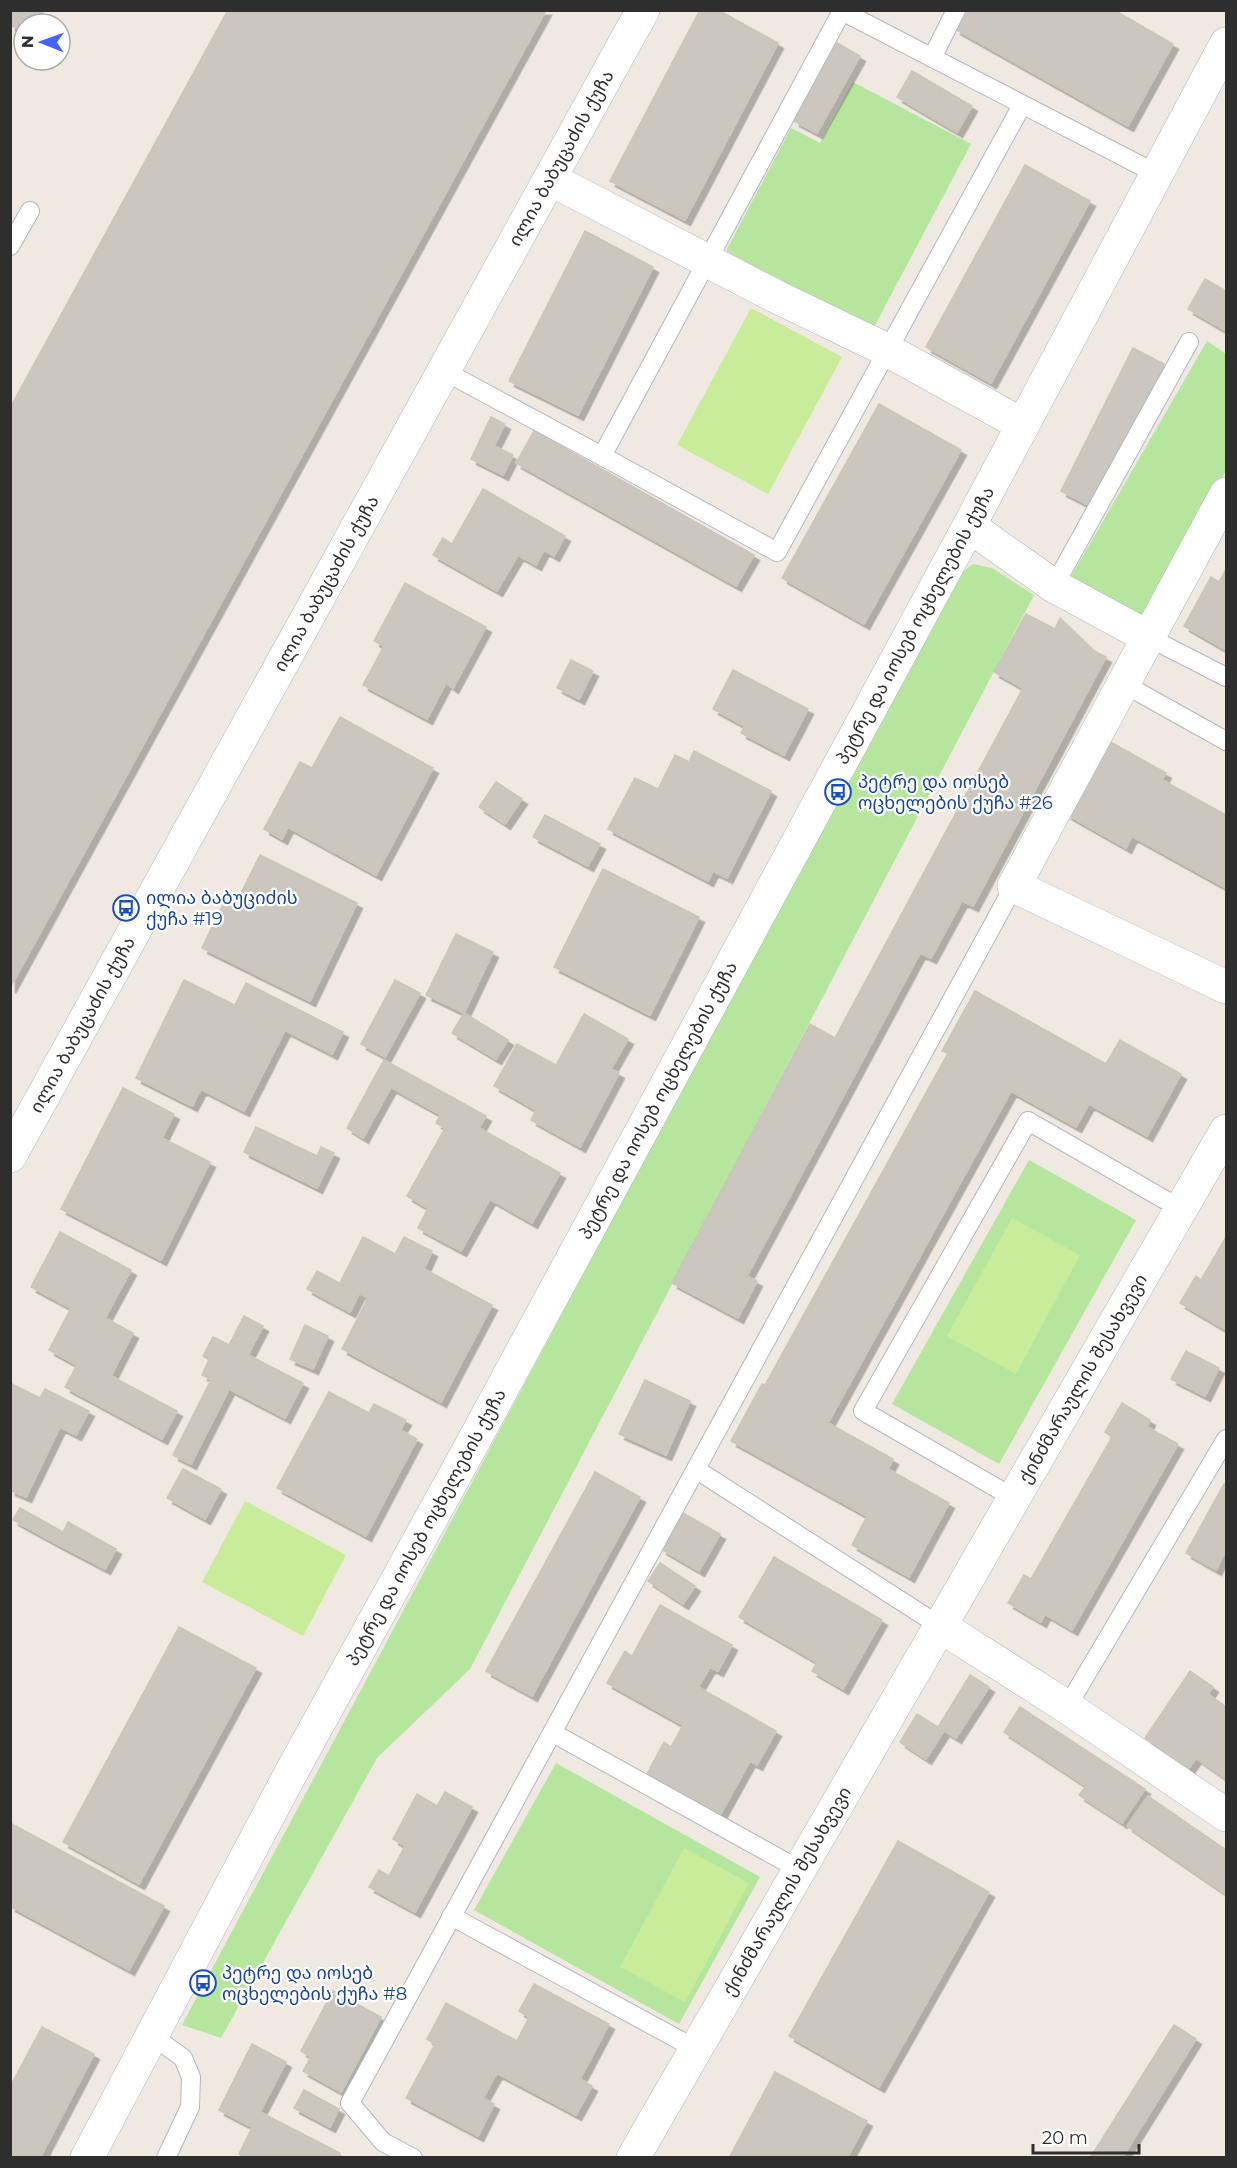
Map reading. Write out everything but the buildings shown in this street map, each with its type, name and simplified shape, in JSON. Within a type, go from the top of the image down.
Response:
[{"type":"street","name":"ილია ბაბუცაძის ქუჩა","points":[[10,1156],[643,10]]},
{"type":"street","name":"პეტრე და იოსებ ოცხელების ქუჩა","points":[[87,2157],[292,1771],[477,1435],[1227,44]]},
{"type":"street","points":[[550,179],[707,261],[887,350],[1023,424]]},
{"type":"street","points":[[1227,494],[1014,886],[1227,987]]},
{"type":"street","points":[[969,526],[1054,586],[1148,637]]},
{"type":"street","name":"ქინძმარაულის შესახვევი","points":[[633,2157],[1227,1131]]},
{"type":"street","points":[[940,1626],[1067,1707],[1227,1815]]},
{"type":"lane","points":[[932,58],[956,10]]},
{"type":"lane","points":[[602,456],[841,11],[1157,174]]},
{"type":"lane","points":[[444,370],[777,552],[1022,105]]},
{"type":"lane","points":[[10,246],[30,211]]},
{"type":"lane","points":[[1054,586],[1189,342]]},
{"type":"lane","points":[[1148,637],[1227,677]]},
{"type":"lane","points":[[1124,684],[1227,741]]},
{"type":"lane","points":[[413,2157],[383,2142],[350,2103],[1014,886]]},
{"type":"lane","points":[[1014,1498],[863,1411],[1028,1121],[1181,1209]]},
{"type":"lane","points":[[1067,1707],[1227,1439]]},
{"type":"lane","points":[[697,1470],[940,1626]]},
{"type":"lane","points":[[553,1732],[800,1870]]},
{"type":"lane","points":[[452,1917],[696,2049]]},
{"type":"lane","points":[[152,2035],[183,2058],[191,2077],[190,2107],[166,2157]]},
{"type":"green space","points":[[853,82],[971,144],[873,329],[726,251],[791,128],[820,143]]},
{"type":"green space","points":[[751,308],[842,357],[768,494],[677,445]]},
{"type":"green space","points":[[1207,341],[1226,354],[1226,471],[1142,619],[1069,580]]},
{"type":"green space","points":[[973,564],[992,568],[1034,595],[470,1669],[377,1758],[221,2038],[182,2025],[955,578]]},
{"type":"green space","points":[[1029,1160],[1136,1220],[999,1464],[892,1404]]},
{"type":"green space","points":[[1012,1218],[1080,1255],[1016,1374],[947,1336]]},
{"type":"green space","points":[[245,1501],[346,1555],[303,1636],[202,1582]]},
{"type":"green space","points":[[556,1763],[760,1877],[679,2024],[474,1910]]},
{"type":"green space","points":[[684,1848],[749,1883],[685,2002],[620,1967]]},
{"type":"place","name":"პეტრე და იოსებ ოცხელების ქუჩა #26","points":[[838,792]]},
{"type":"place","name":"ილია ბაბუციძის ქუჩა #19","points":[[126,908]]},
{"type":"place","name":"პეტრე და იოსებ ოცხელების ქუჩა #8","points":[[203,1983]]}]
